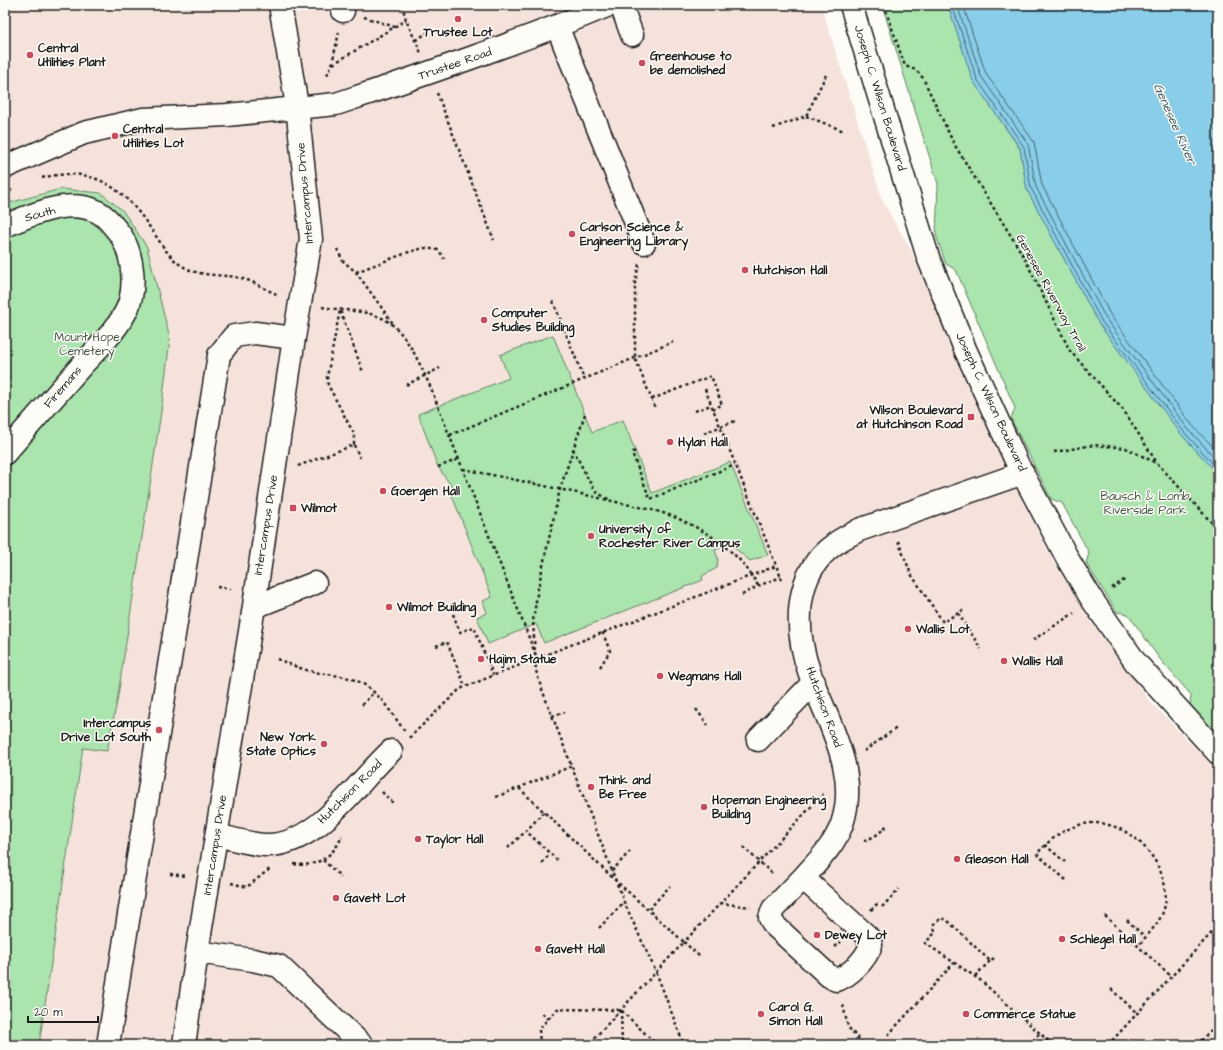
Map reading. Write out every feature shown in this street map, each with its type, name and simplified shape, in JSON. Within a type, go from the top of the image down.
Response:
[{"type":"street","name":"Intercampus Drive","points":[[184,1045],[197,952],[254,607],[294,338],[311,239],[297,106],[280,5]]},
{"type":"street","name":"Trustee Road","points":[[5,167],[84,133],[143,119],[227,115],[297,106],[336,104],[453,66],[609,5]]},
{"type":"street","points":[[621,5],[632,35]]},
{"type":"street","name":"Joseph C. Wilson Boulevard","points":[[851,5],[928,257],[965,348],[1023,473],[1070,564],[1136,663],[1218,753]]},
{"type":"street","points":[[557,26],[644,243]]},
{"type":"street","name":"South","points":[[5,226],[32,214],[55,208],[76,207]]},
{"type":"street","name":"Firemans","points":[[5,453],[112,332],[128,306],[133,283],[130,259],[123,238],[106,217],[92,210],[76,207]]},
{"type":"street","points":[[108,1045],[219,355],[234,336],[255,333],[294,338]]},
{"type":"street","name":"Hutchison Road","points":[[803,878],[868,937],[872,945],[869,953],[845,977],[836,980],[829,976],[774,925],[770,918],[773,909],[832,845],[842,824],[846,802],[847,779],[838,743],[809,672],[801,635],[800,599],[806,579],[816,562],[834,544],[858,530],[1023,473]]},
{"type":"street","points":[[254,607],[315,583]]},
{"type":"street","points":[[758,740],[814,682]]},
{"type":"street","name":"Hutchison Road","points":[[217,835],[265,845],[284,843],[303,837],[339,806],[374,767],[391,751]]},
{"type":"street","points":[[197,952],[253,960],[284,960],[355,1043]]},
{"type":"path","points":[[402,5],[406,20],[424,58]]},
{"type":"path","name":"Genesee Riverway Trail","points":[[884,5],[905,66],[916,70],[923,78],[954,144],[1024,258],[1070,351],[1124,411],[1157,463],[1212,522],[1218,526]]},
{"type":"path","points":[[327,75],[332,64],[342,8],[395,27]]},
{"type":"path","points":[[332,64],[406,20]]},
{"type":"path","points":[[416,40],[430,30]]},
{"type":"path","points":[[806,116],[826,75]]},
{"type":"path","points":[[436,89],[494,240]]},
{"type":"path","points":[[773,128],[806,116],[844,131]]},
{"type":"path","points":[[38,179],[64,173],[88,175],[102,180],[116,188],[130,202],[149,225],[164,249],[177,263],[186,269],[256,282],[272,293],[284,297]]},
{"type":"path","points":[[5,193],[19,187]]},
{"type":"path","points":[[644,243],[635,282],[635,358],[655,408]]},
{"type":"path","points":[[356,272],[409,252],[424,248],[439,250],[444,259]]},
{"type":"path","points":[[337,249],[343,261],[356,272],[412,349],[430,386],[450,435],[536,658]]},
{"type":"path","points":[[553,301],[584,379]]},
{"type":"path","points":[[317,306],[376,315],[395,327]]},
{"type":"path","points":[[340,310],[363,372]]},
{"type":"path","points":[[340,310],[327,377],[328,385],[354,434],[354,445],[360,458]]},
{"type":"path","points":[[450,435],[673,342]]},
{"type":"path","points":[[406,385],[440,368]]},
{"type":"path","points":[[652,399],[711,376],[722,405],[713,409]]},
{"type":"path","points":[[705,389],[784,584]]},
{"type":"path","points":[[695,411],[711,405]]},
{"type":"path","points":[[585,414],[560,489],[538,588],[534,615],[536,671],[624,902],[656,972],[684,1045]]},
{"type":"path","points":[[704,433],[735,421]]},
{"type":"path","points":[[298,467],[354,445]]},
{"type":"path","points":[[1054,452],[1094,446],[1126,448],[1157,463]]},
{"type":"path","points":[[573,448],[596,492],[612,501]]},
{"type":"path","points":[[635,451],[632,453],[650,499],[735,465]]},
{"type":"path","points":[[438,467],[459,459]]},
{"type":"path","points":[[463,469],[560,489],[678,518],[727,548],[752,575],[758,586]]},
{"type":"path","points":[[898,539],[911,574],[944,622],[963,610]]},
{"type":"path","points":[[391,751],[410,737],[445,701],[465,686],[602,631],[776,566]]},
{"type":"path","points":[[742,595],[758,586],[781,577]]},
{"type":"path","points":[[1111,589],[1127,578]]},
{"type":"path","points":[[218,587],[231,589]]},
{"type":"path","points":[[1033,640],[1078,611]]},
{"type":"path","points":[[958,613],[981,649]]},
{"type":"path","points":[[453,614],[460,632],[474,627],[494,675]]},
{"type":"path","points":[[600,667],[610,651],[602,631]]},
{"type":"path","points":[[436,646],[447,642],[465,686]]},
{"type":"path","points":[[277,659],[307,671],[332,674],[356,680],[374,692],[410,737]]},
{"type":"path","points":[[362,705],[374,692]]},
{"type":"path","points":[[696,709],[708,726]]},
{"type":"path","points":[[552,716],[565,712]]},
{"type":"path","points":[[861,752],[898,727]]},
{"type":"path","points":[[496,797],[572,766]]},
{"type":"path","points":[[377,788],[393,803]]},
{"type":"path","points":[[519,788],[616,881],[649,909],[699,956]]},
{"type":"path","points":[[588,1045],[828,789]]},
{"type":"path","points":[[508,848],[544,812]]},
{"type":"path","points":[[1066,880],[1037,854],[1045,844],[1061,832],[1078,825],[1097,823],[1113,826],[1128,834],[1146,848],[1161,870],[1166,891],[1164,910],[1156,926],[1138,946]]},
{"type":"path","points":[[864,840],[871,839],[887,825]]},
{"type":"path","points":[[526,831],[557,860]]},
{"type":"path","points":[[1045,844],[1064,862]]},
{"type":"path","points":[[743,847],[776,877]]},
{"type":"path","points":[[612,871],[631,850]]},
{"type":"path","points":[[542,863],[550,854]]},
{"type":"path","points":[[322,860],[341,877]]},
{"type":"path","points":[[170,874],[189,877]]},
{"type":"path","points":[[649,909],[670,886]]},
{"type":"path","points":[[882,907],[899,889]]},
{"type":"path","points":[[599,928],[624,902]]},
{"type":"path","points":[[720,903],[756,908]]},
{"type":"path","points":[[1105,916],[1172,977]]},
{"type":"path","points":[[990,962],[947,920],[942,918],[934,924],[935,933],[924,943],[975,976],[1053,1045]]},
{"type":"path","points":[[1127,920],[1145,938]]},
{"type":"path","points":[[1108,1045],[1218,926]]},
{"type":"path","points":[[975,976],[994,958]]},
{"type":"path","points":[[888,1035],[954,963]]},
{"type":"path","points":[[1111,989],[1138,1014]]},
{"type":"path","points":[[843,1006],[848,1027],[864,1045]]},
{"type":"path","points":[[540,1045],[539,1029],[557,1009],[621,1010],[657,1045]]},
{"type":"path","points":[[621,1010],[622,1045]]},
{"type":"path","points":[[542,1013],[548,1019]]},
{"type":"path","points":[[1197,1045],[1218,1023]]},
{"type":"path","points":[[1029,1045],[1040,1033]]},
{"type":"path","points":[[1040,1033],[1058,1045]]},
{"type":"shaded area","name":"University of Rochester River Campus","points":[[5,5],[821,5],[883,202],[911,250],[966,383],[1024,504],[1057,567],[1090,620],[1149,700],[1218,772],[1218,1045],[39,1045],[84,748],[117,702],[161,412],[101,193],[61,189],[5,204]]},
{"type":"green space","name":"Bausch & Lomb Riverside Park","points":[[882,5],[948,5],[973,81],[1020,149],[1027,190],[1099,324],[1181,434],[1218,474],[1218,735],[1190,707],[1191,695],[1159,658],[1128,614],[1117,612],[1086,563],[1089,553],[1062,503],[1051,499],[1011,419],[1015,408],[956,270],[946,264],[936,235],[938,184]]},
{"type":"green space","name":"Mount Hope Cemetery","points":[[61,189],[101,193],[123,211],[147,247],[170,339],[161,412],[117,702],[107,751],[83,748],[39,1045],[5,1045],[5,204]]},
{"type":"green space","points":[[553,335],[592,432],[623,420],[652,493],[730,462],[768,555],[750,561],[730,544],[715,550],[718,559],[717,568],[702,576],[703,580],[544,643],[536,624],[488,644],[477,617],[487,613],[483,601],[492,597],[451,493],[454,490],[438,467],[418,414],[509,378],[500,355]]},
{"type":"water","name":"Genesee River","points":[[948,5],[1218,5],[1218,474],[1181,434],[1099,324],[1027,190],[1020,148],[973,81]]},
{"type":"place","name":"Trustee Lot","points":[[458,19]]},
{"type":"place","name":"Central Utilities Plant","points":[[30,55]]},
{"type":"place","name":"Greenhouse to be demolished","points":[[642,63]]},
{"type":"place","name":"Central Utilities Lot","points":[[115,136]]},
{"type":"place","name":"Carlson Science & Engineering Library","points":[[572,234]]},
{"type":"place","name":"Hutchison Hall","points":[[745,270]]},
{"type":"place","name":"Computer Studies Building","points":[[484,320]]},
{"type":"place","name":"Wilson Boulevard at Hutchinson Road","points":[[971,417]]},
{"type":"place","name":"Hylan Hall","points":[[670,442]]},
{"type":"place","name":"Goergen Hall","points":[[383,491]]},
{"type":"place","name":"Wilmot","points":[[293,508]]},
{"type":"place","name":"University of Rochester River Campus","points":[[591,536]]},
{"type":"place","name":"Wilmot Building","points":[[389,607]]},
{"type":"place","name":"Wallis Lot","points":[[908,629]]},
{"type":"place","name":"Hajim Statue","points":[[481,659]]},
{"type":"place","name":"Wallis Hall","points":[[1004,661]]},
{"type":"place","name":"Wegmans Hall","points":[[660,676]]},
{"type":"place","name":"Intercampus Drive Lot South","points":[[159,730]]},
{"type":"place","name":"New York State Optics","points":[[324,744]]},
{"type":"place","name":"Think and Be Free","points":[[591,787]]},
{"type":"place","name":"Hopeman Engineering Building","points":[[704,807]]},
{"type":"place","name":"Taylor Hall","points":[[418,839]]},
{"type":"place","name":"Gleason Hall","points":[[957,859]]},
{"type":"place","name":"Gavett Lot","points":[[336,898]]},
{"type":"place","name":"Dewey Lot","points":[[817,935]]},
{"type":"place","name":"Schlegel Hall","points":[[1062,939]]},
{"type":"place","name":"Gavett Hall","points":[[538,949]]},
{"type":"place","name":"Carol G. Simon Hall","points":[[761,1014]]},
{"type":"place","name":"Commerce Statue","points":[[966,1014]]}]
